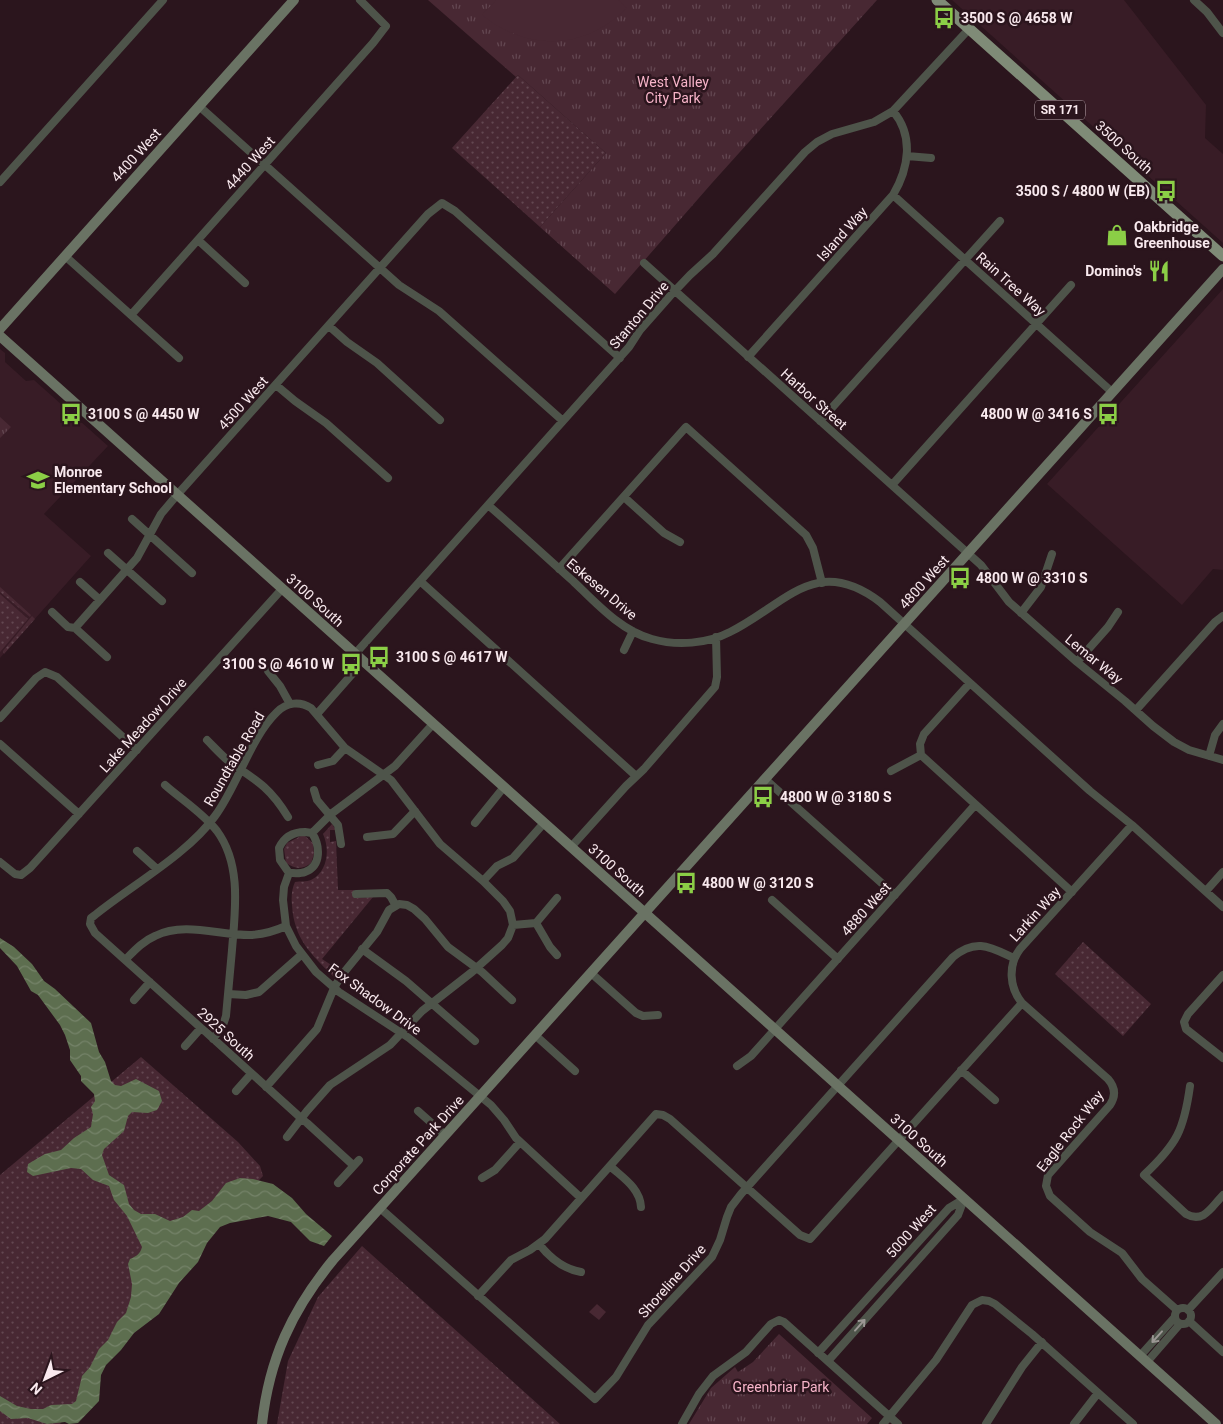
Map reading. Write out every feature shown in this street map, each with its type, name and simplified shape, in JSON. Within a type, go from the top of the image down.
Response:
[{"type":"main road","name":"4400 West","points":[[0,329],[294,0]]},
{"type":"main road","name":"3500 South","points":[[937,0],[1223,256]]},
{"type":"main road","name":"4800 West","points":[[645,913],[1223,268]]},
{"type":"main road","name":"3100 South","points":[[0,336],[1216,1424]]},
{"type":"main road","name":"Corporate Park Drive","points":[[262,1424],[272,1369],[281,1343],[294,1316],[320,1275],[645,913]]},
{"type":"street","points":[[0,182],[162,0]]},
{"type":"street","name":"4440 West","points":[[131,315],[386,26],[360,0]]},
{"type":"street","points":[[1194,0],[1207,12],[1223,33]]},
{"type":"street","name":"Stanton Drive","points":[[355,654],[620,358],[640,330],[675,291],[716,251],[811,147],[832,134],[874,122],[894,110],[969,29]]},
{"type":"street","points":[[199,106],[380,268],[404,288],[439,311],[563,421]]},
{"type":"street","name":"Island Way","points":[[748,357],[893,195],[904,172],[907,156],[907,142],[901,121],[894,110]]},
{"type":"street","points":[[907,156],[931,158]]},
{"type":"street","name":"Rain Tree Way","points":[[893,195],[1112,392]]},
{"type":"street","name":"4500 West","points":[[74,628],[127,571],[137,558],[161,514],[177,495],[428,214],[442,203],[455,211],[620,358]]},
{"type":"street","points":[[820,421],[1000,221]]},
{"type":"street","points":[[198,240],[245,283]]},
{"type":"street","points":[[65,256],[179,358]]},
{"type":"street","name":"Harbor Street","points":[[644,263],[968,553]]},
{"type":"street","points":[[892,486],[1071,285]]},
{"type":"street","points":[[329,326],[347,342],[377,362],[440,420]]},
{"type":"street","points":[[276,385],[326,423],[388,478]]},
{"type":"street","points":[[559,569],[686,427],[806,535],[816,554],[822,583]]},
{"type":"street","points":[[624,497],[664,533],[680,542]]},
{"type":"street","name":"Eskesen Drive","points":[[488,505],[606,612],[633,631],[651,639],[670,643],[689,643],[716,638],[737,628],[795,590],[803,587],[822,583],[839,584],[866,593],[880,602],[1065,769],[1132,825],[1223,907]]},
{"type":"street","points":[[132,519],[192,573]]},
{"type":"street","points":[[108,553],[162,601]]},
{"type":"street","name":"Lemar Way","points":[[968,553],[982,566],[1003,595],[1022,613],[1153,726],[1174,742],[1190,750],[1223,760]]},
{"type":"street","points":[[1022,613],[1041,587],[1052,554]]},
{"type":"street","points":[[80,582],[100,600]]},
{"type":"street","points":[[420,582],[636,776]]},
{"type":"street","name":"Lake Meadow Drive","points":[[0,862],[15,874],[21,875],[30,868],[282,588]]},
{"type":"street","points":[[52,612],[68,627],[74,628],[107,657]]},
{"type":"street","points":[[1077,662],[1108,627],[1118,612]]},
{"type":"street","points":[[1136,710],[1215,622],[1223,616]]},
{"type":"street","points":[[624,650],[633,631]]},
{"type":"street","points":[[571,847],[715,687],[717,677],[716,638]]},
{"type":"street","points":[[268,671],[280,686],[290,704],[305,705],[317,714],[345,748],[391,780],[440,844],[483,881],[507,907],[511,914],[513,925],[510,935],[505,942],[477,968],[417,1016],[384,1050],[330,1086],[287,1137]]},
{"type":"street","points":[[0,718],[36,678],[45,672],[51,673],[137,750]]},
{"type":"street","points":[[317,714],[353,673]]},
{"type":"street","points":[[970,683],[924,734],[920,744],[921,755],[1072,892]]},
{"type":"street","name":"Roundtable Road","points":[[91,918],[190,844],[210,823],[228,797],[260,735],[272,717],[279,710],[290,704]]},
{"type":"street","points":[[312,833],[330,814],[384,775],[403,758],[433,724]]},
{"type":"street","points":[[1209,756],[1215,735],[1223,724]]},
{"type":"street","points":[[207,740],[226,758],[269,790],[288,816]]},
{"type":"street","points":[[0,744],[79,814]]},
{"type":"street","points":[[318,765],[333,761],[345,748]]},
{"type":"street","points":[[891,771],[921,755]]},
{"type":"street","points":[[765,779],[895,895]]},
{"type":"street","points":[[165,785],[219,833],[226,846],[233,869],[236,895],[225,1022],[213,1039]]},
{"type":"street","points":[[475,823],[504,787]]},
{"type":"street","points":[[314,790],[317,800],[330,814],[339,828],[341,844]]},
{"type":"street","name":"4880 West","points":[[738,1066],[751,1056],[975,805]]},
{"type":"street","points":[[367,837],[393,834],[415,811]]},
{"type":"street","points":[[483,881],[497,866],[513,858],[544,823]]},
{"type":"street","name":"Larkin Way","points":[[1114,1088],[1108,1079],[1022,1002],[1012,984],[1012,971],[1014,958],[1132,825]]},
{"type":"street","points":[[296,833],[312,833],[318,849],[318,858],[314,865],[305,872],[289,873],[280,860],[278,851],[281,844],[287,837],[296,833]]},
{"type":"street","points":[[137,851],[157,869]]},
{"type":"street","points":[[1206,892],[1223,872]]},
{"type":"street","name":"Fox Shadow Drive","points":[[289,873],[284,887],[283,900],[286,926],[302,955],[316,972],[334,988],[401,1033],[451,1072],[501,1116],[513,1135],[581,1198]]},
{"type":"street","points":[[356,894],[385,892],[391,897],[396,906]]},
{"type":"street","points":[[513,925],[536,923],[557,898]]},
{"type":"street","points":[[772,900],[838,959]]},
{"type":"street","points":[[266,1086],[317,1029],[334,988],[346,969],[377,932],[389,910],[396,906],[403,904],[414,909],[425,919],[448,947],[477,968],[512,1000]]},
{"type":"street","name":"2925 South","points":[[91,918],[92,930],[302,1119],[357,1163],[338,1183]]},
{"type":"street","points":[[536,923],[557,955]]},
{"type":"street","points":[[125,960],[143,943],[168,931],[259,934],[286,926]]},
{"type":"street","name":"Shoreline Drive","points":[[478,1296],[595,1399],[616,1377],[648,1325],[712,1258],[731,1207],[746,1188],[953,957],[961,950],[971,946],[986,946],[1014,958]]},
{"type":"street","points":[[362,949],[402,978],[475,1041]]},
{"type":"street","points":[[228,994],[246,996],[259,992],[302,955]]},
{"type":"street","points":[[591,973],[636,1013],[643,1016],[658,1015]]},
{"type":"street","points":[[1223,975],[1188,1014],[1184,1022],[1186,1029],[1223,1058]]},
{"type":"street","points":[[134,1000],[150,982]]},
{"type":"street","points":[[380,1208],[478,1296],[511,1260],[539,1244],[656,1114],[670,1119],[800,1235],[810,1239],[1022,1002]]},
{"type":"street","points":[[185,1046],[201,1028]]},
{"type":"street","points":[[535,1035],[575,1071]]},
{"type":"street","points":[[962,1070],[995,1100]]},
{"type":"street","points":[[236,1091],[252,1074]]},
{"type":"street","points":[[1190,1086],[1186,1114],[1178,1135],[1144,1175],[1186,1214],[1192,1217],[1198,1218],[1203,1216],[1223,1195]]},
{"type":"street","name":"Eagle Rock Way","points":[[1114,1088],[1114,1099],[1110,1105],[1048,1175],[1047,1190],[1053,1199],[1090,1232],[1122,1254],[1177,1317]]},
{"type":"street","points":[[418,1111],[445,1135]]},
{"type":"street","points":[[482,1178],[495,1170],[520,1142]]},
{"type":"street","points":[[610,1166],[635,1189],[641,1197],[642,1206]]},
{"type":"street","name":"5000 West","points":[[818,1353],[949,1208],[964,1199]]},
{"type":"street","name":"5000 West","points":[[828,1361],[958,1215],[964,1199]]},
{"type":"street","points":[[539,1244],[561,1266],[581,1272]]},
{"type":"street","points":[[1188,1310],[1223,1272]]},
{"type":"street","points":[[883,1424],[936,1360],[972,1305],[982,1300],[989,1300],[996,1304],[1042,1342],[1133,1424]]},
{"type":"street","points":[[1143,1359],[1184,1308],[1188,1310]]},
{"type":"street","points":[[1177,1317],[1185,1324],[1191,1316],[1188,1310]]},
{"type":"street","points":[[682,1424],[708,1381],[746,1352],[775,1321],[784,1322],[898,1424]]},
{"type":"street","points":[[1189,1321],[1223,1352]]},
{"type":"street","points":[[986,1424],[1022,1367],[1042,1342]]},
{"type":"street","points":[[1074,1424],[1098,1393]]},
{"type":"shaded area","points":[[952,0],[1124,0],[1206,105],[1205,138],[1223,154],[1223,243]]},
{"type":"shaded area","points":[[1223,289],[1223,570],[1213,569],[1182,605],[1047,484]]},
{"type":"shaded area","name":"Monroe Elementary School","points":[[0,349],[5,353],[5,362],[26,381],[34,380],[108,446],[44,514],[91,556],[0,658]]},
{"type":"green space","name":"West Valley City Park","points":[[428,0],[877,0],[615,294],[540,227],[606,153],[518,75],[516,77]]},
{"type":"green space","points":[[496,0],[618,0],[627,8],[611,22],[593,32],[575,38],[556,41],[537,40],[518,35],[500,27],[482,15]]},
{"type":"green space","points":[[518,75],[606,153],[540,227],[452,148]]},
{"type":"green space","points":[[0,417],[11,427],[0,438]]},
{"type":"green space","points":[[0,587],[31,615],[30,617],[0,592]]},
{"type":"green space","points":[[0,594],[28,619],[0,652]]},
{"type":"green space","points":[[32,616],[35,619],[4,654],[3,651]]},
{"type":"green space","points":[[332,824],[336,830],[330,830],[330,842],[336,841],[338,890],[354,890],[355,898],[373,897],[322,959],[339,970],[334,977],[311,953],[300,937],[293,917],[292,899],[292,890],[295,882],[311,880],[321,872],[327,853],[323,834]]},
{"type":"green space","points":[[305,836],[313,843],[314,854],[311,863],[305,867],[292,867],[286,863],[284,849],[287,843]]},
{"type":"green space","points":[[1083,942],[1151,1004],[1123,1036],[1055,974]]},
{"type":"green space","points":[[141,1057],[238,1142],[260,1166],[263,1176],[120,1323],[77,1403],[60,1424],[0,1424],[0,1175]]},
{"type":"green space","points":[[362,1246],[560,1424],[277,1424],[288,1361],[318,1297]]},
{"type":"green space","points":[[597,1304],[606,1312],[599,1320],[589,1312]]},
{"type":"green space","name":"Greenbriar Park","points":[[779,1334],[872,1418],[867,1424],[689,1424],[711,1388],[735,1367],[738,1372],[753,1362]]},
{"type":"water","points":[[0,938],[14,947],[32,964],[44,981],[91,1023],[99,1052],[105,1062],[111,1081],[115,1085],[121,1086],[136,1079],[159,1091],[162,1101],[157,1110],[148,1113],[132,1112],[128,1116],[124,1131],[104,1149],[102,1155],[109,1175],[124,1185],[129,1204],[134,1210],[141,1214],[155,1214],[170,1221],[183,1217],[192,1210],[199,1211],[212,1201],[226,1183],[240,1178],[253,1179],[273,1184],[292,1198],[306,1214],[332,1236],[324,1246],[310,1241],[291,1222],[268,1216],[230,1223],[220,1227],[207,1243],[198,1262],[179,1283],[159,1314],[134,1333],[106,1365],[101,1375],[99,1401],[78,1423],[47,1424],[28,1418],[11,1419],[0,1411],[0,1396],[17,1406],[31,1409],[43,1409],[51,1405],[72,1404],[76,1401],[82,1376],[90,1367],[99,1349],[108,1340],[117,1322],[126,1313],[131,1297],[132,1284],[128,1264],[130,1259],[139,1253],[142,1247],[127,1216],[114,1200],[109,1186],[93,1180],[81,1169],[71,1168],[33,1176],[27,1172],[28,1164],[45,1154],[61,1150],[74,1138],[91,1127],[93,1114],[91,1107],[95,1101],[94,1094],[81,1081],[81,1076],[70,1060],[70,1050],[60,1025],[38,995],[31,991],[17,966],[0,948]]},
{"type":"place","name":"3500 S @ 4658 W","points":[[944,18]]},
{"type":"place","name":"3500 S / 4800 W (EB)","points":[[1166,191]]},
{"type":"place","name":"Oakbridge Greenhouse","points":[[1117,235]]},
{"type":"place","name":"Domino's","points":[[1159,271]]},
{"type":"place","name":"3100 S @ 4450 W","points":[[71,414]]},
{"type":"place","name":"4800 W @ 3416 S","points":[[1108,414]]},
{"type":"place","name":"Monroe Elementary School","points":[[38,480]]},
{"type":"place","name":"4800 W @ 3310 S","points":[[960,578]]},
{"type":"place","name":"3100 S @ 4617 W","points":[[379,657]]},
{"type":"place","name":"3100 S @ 4610 W","points":[[351,664]]},
{"type":"place","name":"4800 W @ 3180 S","points":[[763,797]]},
{"type":"place","name":"4800 W @ 3120 S","points":[[686,883]]}]
